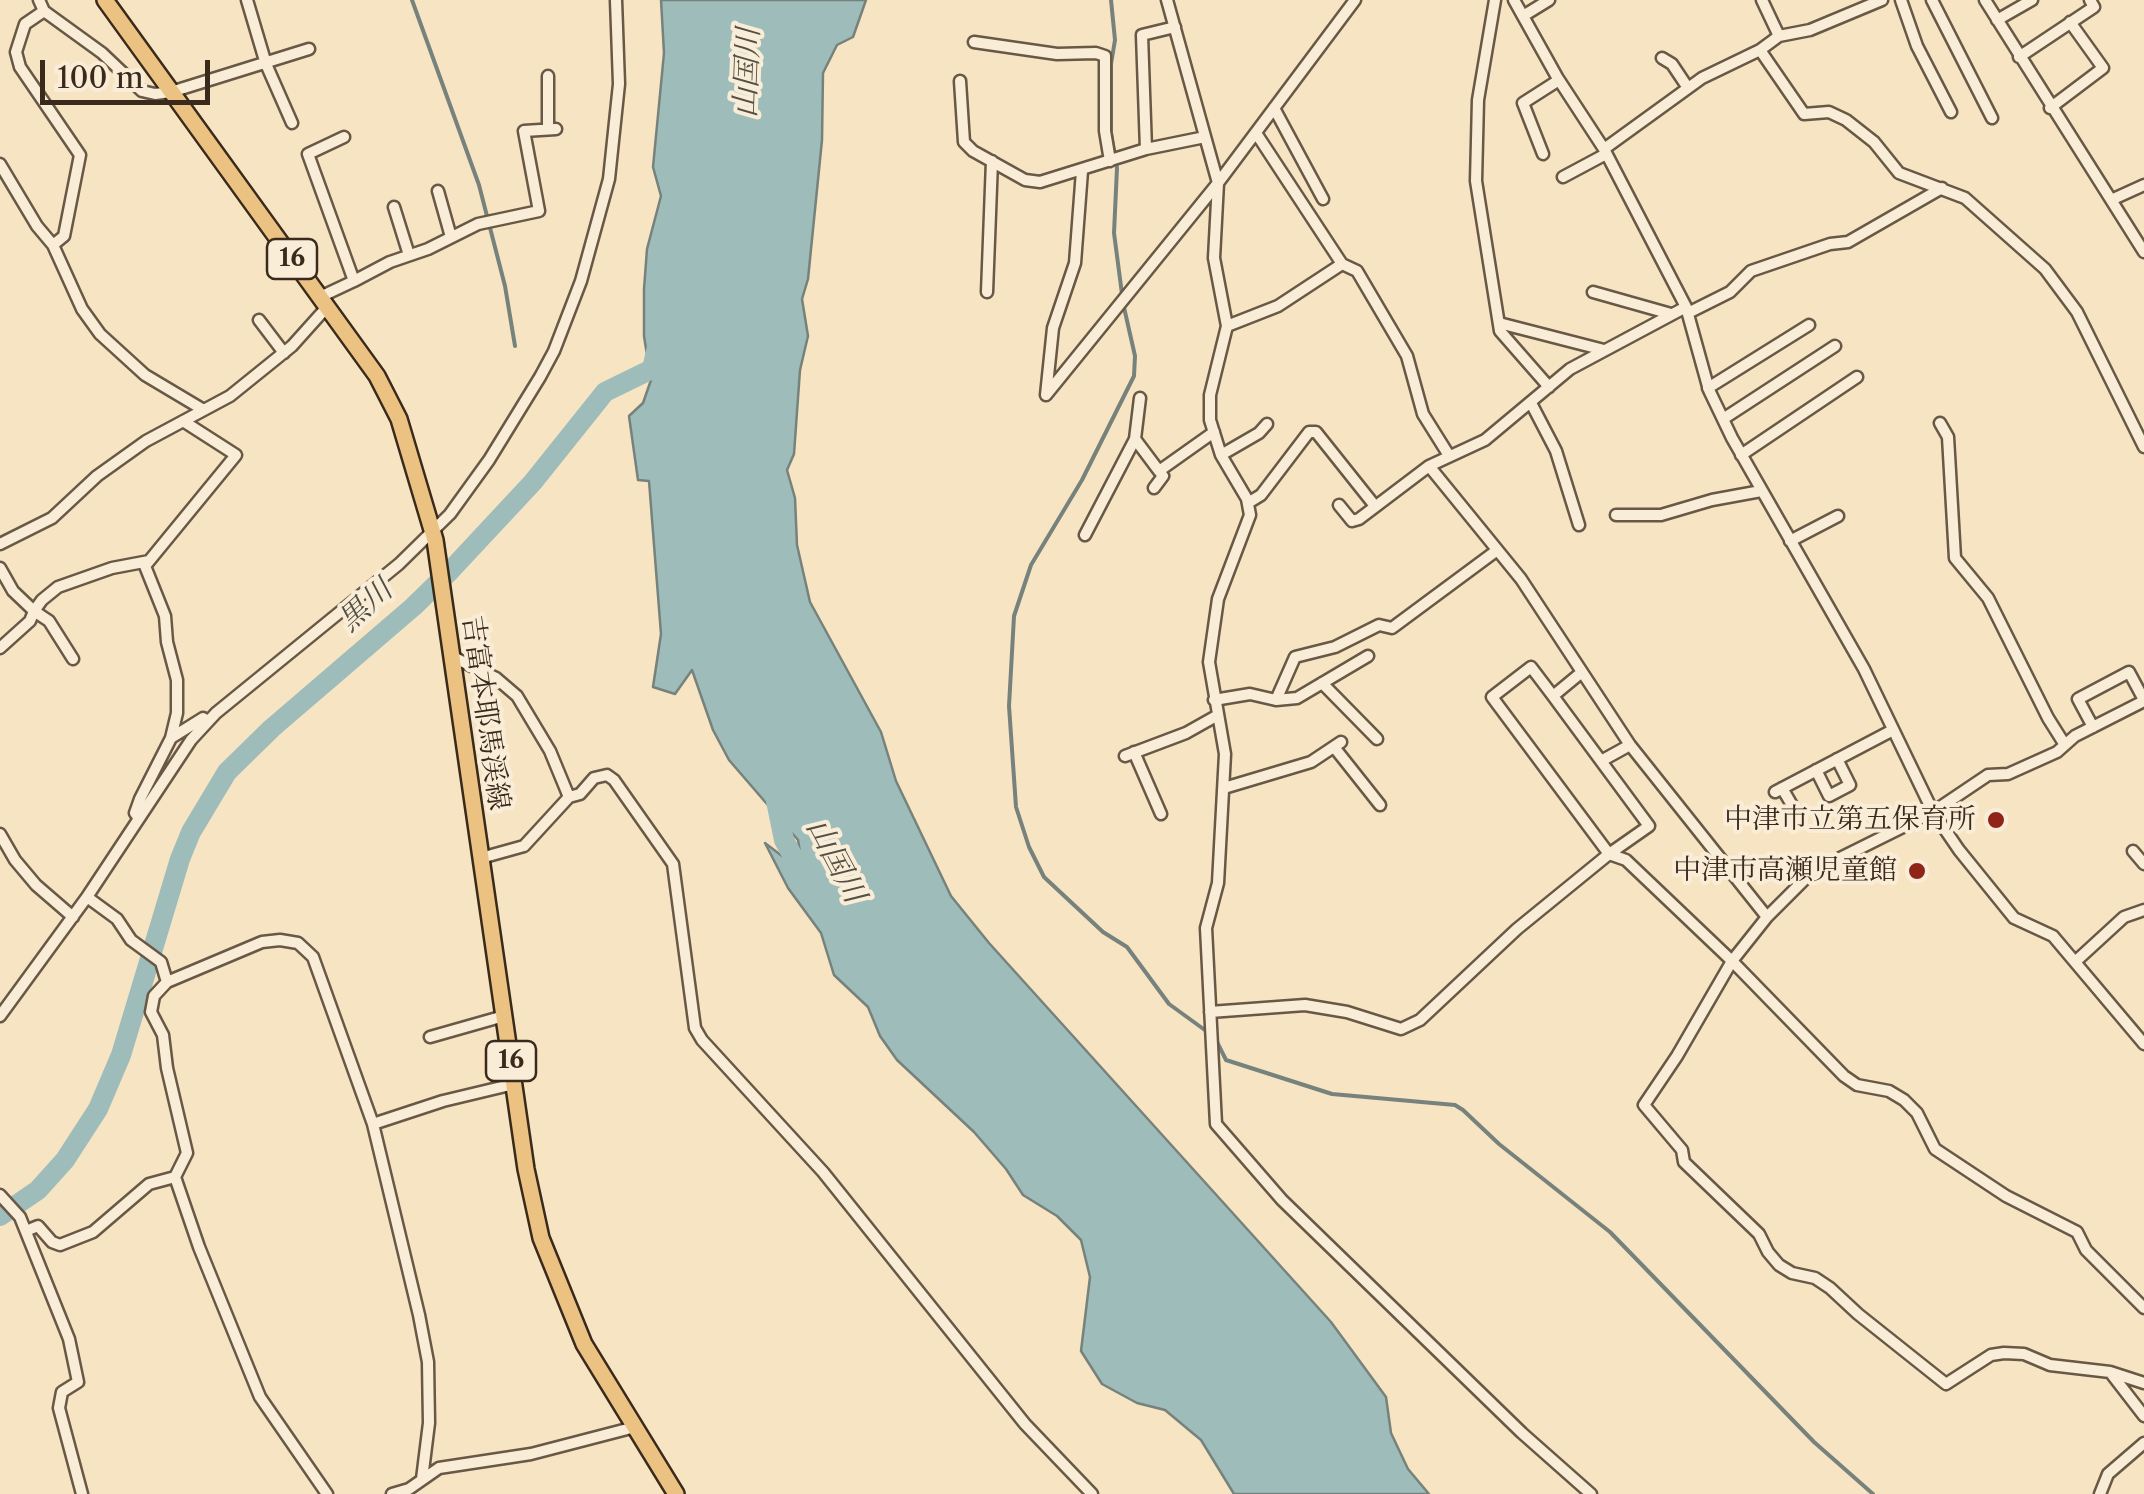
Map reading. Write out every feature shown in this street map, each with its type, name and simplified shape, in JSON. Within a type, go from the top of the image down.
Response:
[{"type":"main road","name":"吉富本耶馬渓線","points":[[104,0],[377,376],[399,419],[433,536],[530,1190],[547,1256],[584,1344],[676,1494]]},
{"type":"street","points":[[246,0],[266,64],[292,123]]},
{"type":"street","points":[[0,1016],[208,721],[433,536],[490,460],[554,351],[581,281],[605,196],[617,124],[616,0]]},
{"type":"street","points":[[1168,0],[1218,182],[1214,258],[1228,326],[1210,395],[1210,420],[1221,456],[1248,503],[1250,515],[1218,599],[1210,634],[1209,662],[1225,754],[1218,883],[1206,928],[1216,1124],[1346,1264],[1590,1494]]},
{"type":"street","points":[[1082,171],[1075,263],[1052,328],[1046,396],[1218,182],[1355,0]]},
{"type":"street","points":[[1495,0],[1478,100],[1476,181],[1500,331],[1549,387]]},
{"type":"street","points":[[1514,0],[1605,151],[1687,310],[1708,388],[1723,419],[1864,669],[1933,812],[2014,918],[2053,936],[2144,1044]]},
{"type":"street","points":[[1523,16],[1549,0]]},
{"type":"street","points":[[1762,0],[1779,36]]},
{"type":"street","points":[[1563,177],[1605,151],[1688,88],[1779,36],[1810,30],[1882,0]]},
{"type":"street","points":[[1901,0],[1918,46],[1951,112]]},
{"type":"street","points":[[1932,0],[1992,118]]},
{"type":"street","points":[[1985,0],[2144,252]]},
{"type":"street","points":[[1997,20],[2032,0]]},
{"type":"street","points":[[2019,56],[2094,7],[2090,0]]},
{"type":"street","points":[[53,245],[64,236],[80,155],[20,68],[16,52],[24,24],[41,5],[102,53],[142,91],[154,94],[309,49]]},
{"type":"street","points":[[2050,108],[2103,68],[2070,22]]},
{"type":"street","points":[[1146,149],[1142,35],[1175,27]]},
{"type":"street","points":[[974,42],[1056,54],[1105,56],[1105,131],[1110,161]]},
{"type":"street","points":[[1760,50],[1804,114],[1829,112],[1846,120],[1874,142],[1899,173],[1964,198],[2045,269],[2077,312],[2144,447]]},
{"type":"street","points":[[1662,58],[1672,64],[1688,88]]},
{"type":"street","points":[[0,544],[52,518],[97,476],[146,441],[230,396],[284,353],[324,302],[354,282],[478,224],[539,212],[524,131],[552,129],[548,76]]},
{"type":"street","points":[[1542,154],[1523,103],[1559,80]]},
{"type":"street","points":[[960,81],[964,142],[1025,180],[1040,182],[1146,149],[1205,137]]},
{"type":"street","points":[[1274,108],[1323,199]]},
{"type":"street","points":[[1256,133],[1342,264],[1357,271],[1408,356],[1423,414],[1448,454]]},
{"type":"street","points":[[344,137],[308,154],[354,282]]},
{"type":"street","points":[[987,292],[992,161]]},
{"type":"street","points":[[0,164],[53,245],[82,308],[100,334],[145,375],[202,409]]},
{"type":"street","points":[[2112,200],[2144,185]]},
{"type":"street","points":[[1340,505],[1352,521],[1448,454],[1485,440],[1570,369],[1672,314],[1730,292],[1751,271],[1848,242],[1942,188]]},
{"type":"street","points":[[438,191],[451,237]]},
{"type":"street","points":[[394,207],[410,255]]},
{"type":"street","points":[[1228,326],[1278,306],[1342,264]]},
{"type":"street","points":[[1592,292],[1672,314]]},
{"type":"street","points":[[259,320],[284,353]]},
{"type":"street","points":[[1499,322],[1605,350]]},
{"type":"street","points":[[1708,388],[1810,324]]},
{"type":"street","points":[[1723,419],[1835,346]]},
{"type":"street","points":[[1741,454],[1857,377]]},
{"type":"street","points":[[1085,536],[1135,439],[1140,398]]},
{"type":"street","points":[[1531,404],[1556,451],[1579,525]]},
{"type":"street","points":[[139,818],[136,813],[140,799],[171,738],[177,712],[177,680],[160,598],[145,566],[236,455],[182,421]]},
{"type":"street","points":[[1940,423],[1948,437],[1955,558],[1960,569],[1988,598],[2065,745]]},
{"type":"street","points":[[1221,456],[1260,433],[1267,424]]},
{"type":"street","points":[[1159,470],[1214,432]]},
{"type":"street","points":[[1248,503],[1261,494],[1309,432],[1316,432],[1374,506]]},
{"type":"street","points":[[1135,439],[1163,476],[1154,488]]},
{"type":"street","points":[[1429,466],[1521,579],[1630,745],[1766,917]]},
{"type":"street","points":[[1616,515],[1662,515],[1712,500],[1761,492]]},
{"type":"street","points":[[1790,541],[1838,516]]},
{"type":"street","points":[[1276,700],[1296,658],[1336,646],[1379,625],[1392,628],[1496,551]]},
{"type":"street","points":[[0,648],[30,620],[42,600],[58,588],[112,568],[149,561]]},
{"type":"street","points":[[0,568],[13,590],[50,621],[73,659]]},
{"type":"street","points":[[451,656],[496,678],[516,696],[550,751],[569,797]]},
{"type":"street","points":[[1214,700],[1250,694],[1276,700],[1297,698],[1368,656]]},
{"type":"street","points":[[1210,1012],[1305,1005],[1347,1012],[1401,1030],[1420,1020],[1518,929],[1609,854],[1649,826],[1532,667],[1492,698],[1609,854],[1626,860],[1844,1076],[1858,1085],[1889,1091],[1904,1100],[1917,1113],[1935,1148],[2006,1196],[2078,1232],[2086,1250],[2144,1308]]},
{"type":"street","points":[[1553,696],[1582,672]]},
{"type":"street","points":[[2094,727],[2078,699],[2129,672],[2144,701],[2057,752],[2008,774],[1988,776],[1933,812],[1812,872],[1766,917],[1732,961],[1644,1105],[1682,1150],[1684,1162],[1759,1234],[1780,1264],[1830,1288],[1946,1384],[1991,1355],[2004,1353],[2024,1354],[2050,1365],[2110,1372],[2144,1383]]},
{"type":"street","points":[[1322,683],[1377,739]]},
{"type":"street","points":[[1160,814],[1130,754],[1218,715]]},
{"type":"street","points":[[171,738],[203,718],[208,721]]},
{"type":"street","points":[[1796,812],[1779,790],[1893,730]]},
{"type":"street","points":[[1224,788],[1311,762],[1338,744],[1380,805]]},
{"type":"street","points":[[1601,761],[1630,745]]},
{"type":"street","points":[[1816,770],[1829,796],[1850,785],[1837,759]]},
{"type":"street","points":[[481,858],[524,846],[569,797],[580,794],[594,778],[607,775],[614,780],[673,864],[695,1028],[702,1040],[823,1172],[1026,1424],[1092,1494]]},
{"type":"street","points":[[0,834],[36,886],[73,917]]},
{"type":"street","points":[[2133,852],[2144,864]]},
{"type":"street","points":[[87,896],[117,920],[131,940],[161,962],[167,982]]},
{"type":"street","points":[[2075,962],[2124,917],[2144,910]]},
{"type":"street","points":[[26,1231],[38,1226],[60,1245],[93,1232],[149,1184],[175,1177],[184,1166],[187,1153],[166,1068],[163,1036],[151,1012],[154,996],[167,982],[262,942],[290,940],[306,947],[313,957],[373,1124],[405,1252],[428,1362],[430,1423],[422,1479]]},
{"type":"street","points":[[430,1037],[504,1016]]},
{"type":"street","points":[[373,1124],[514,1084]]},
{"type":"street","points":[[175,1177],[260,1397],[327,1494]]},
{"type":"street","points":[[0,1195],[20,1217],[69,1340],[78,1378],[77,1384],[62,1392],[59,1401],[82,1494]]},
{"type":"street","points":[[2110,1372],[2143,1412]]},
{"type":"street","points":[[392,1494],[409,1490],[439,1468],[532,1454],[635,1427]]},
{"type":"street","points":[[2100,1494],[2108,1474],[2139,1446],[2144,1458]]},
{"type":"water","points":[[661,0],[866,0],[853,37],[837,45],[823,73],[822,140],[808,279],[802,299],[808,336],[800,370],[794,454],[787,470],[795,498],[797,545],[810,602],[881,732],[896,781],[951,896],[1331,1322],[1386,1397],[1391,1433],[1408,1469],[1429,1494],[1234,1494],[1201,1440],[1165,1410],[1137,1403],[1102,1384],[1081,1351],[1090,1277],[1081,1240],[1057,1216],[1023,1195],[974,1132],[897,1060],[880,1036],[868,1007],[834,975],[821,933],[788,888],[765,843],[803,872],[798,840],[729,760],[713,730],[692,670],[675,694],[653,687],[661,634],[649,481],[638,480],[629,416],[643,403],[651,380],[644,336],[644,289],[647,249],[661,196],[653,167],[664,53]]},
{"type":"waterway","points":[[412,0],[479,185],[505,286],[515,346]]},
{"type":"waterway","points":[[1111,0],[1115,40],[1111,133],[1117,168],[1114,233],[1122,294]]},
{"type":"waterway","points":[[1123,303],[1135,356],[1134,376],[1082,480],[1031,565],[1014,616],[1009,706],[1016,807],[1044,877],[1103,932],[1127,947],[1169,1004],[1209,1033]]},
{"type":"waterway","name":"黒川","points":[[0,1216],[38,1190],[65,1160],[98,1109],[121,1055],[180,859],[191,832],[227,772],[450,571],[533,482],[605,392],[652,369],[657,347]]},
{"type":"waterway","name":"山国川","points":[[775,796],[784,840],[811,890]]},
{"type":"waterway","points":[[1216,1040],[1226,1060],[1332,1094],[1455,1105],[1463,1110],[1499,1144],[1610,1232],[1814,1442],[1873,1494]]},
{"type":"place","name":"中津市立第五保育所","points":[[1996,820]]},
{"type":"place","name":"中津市高瀬児童館","points":[[1917,871]]}]
